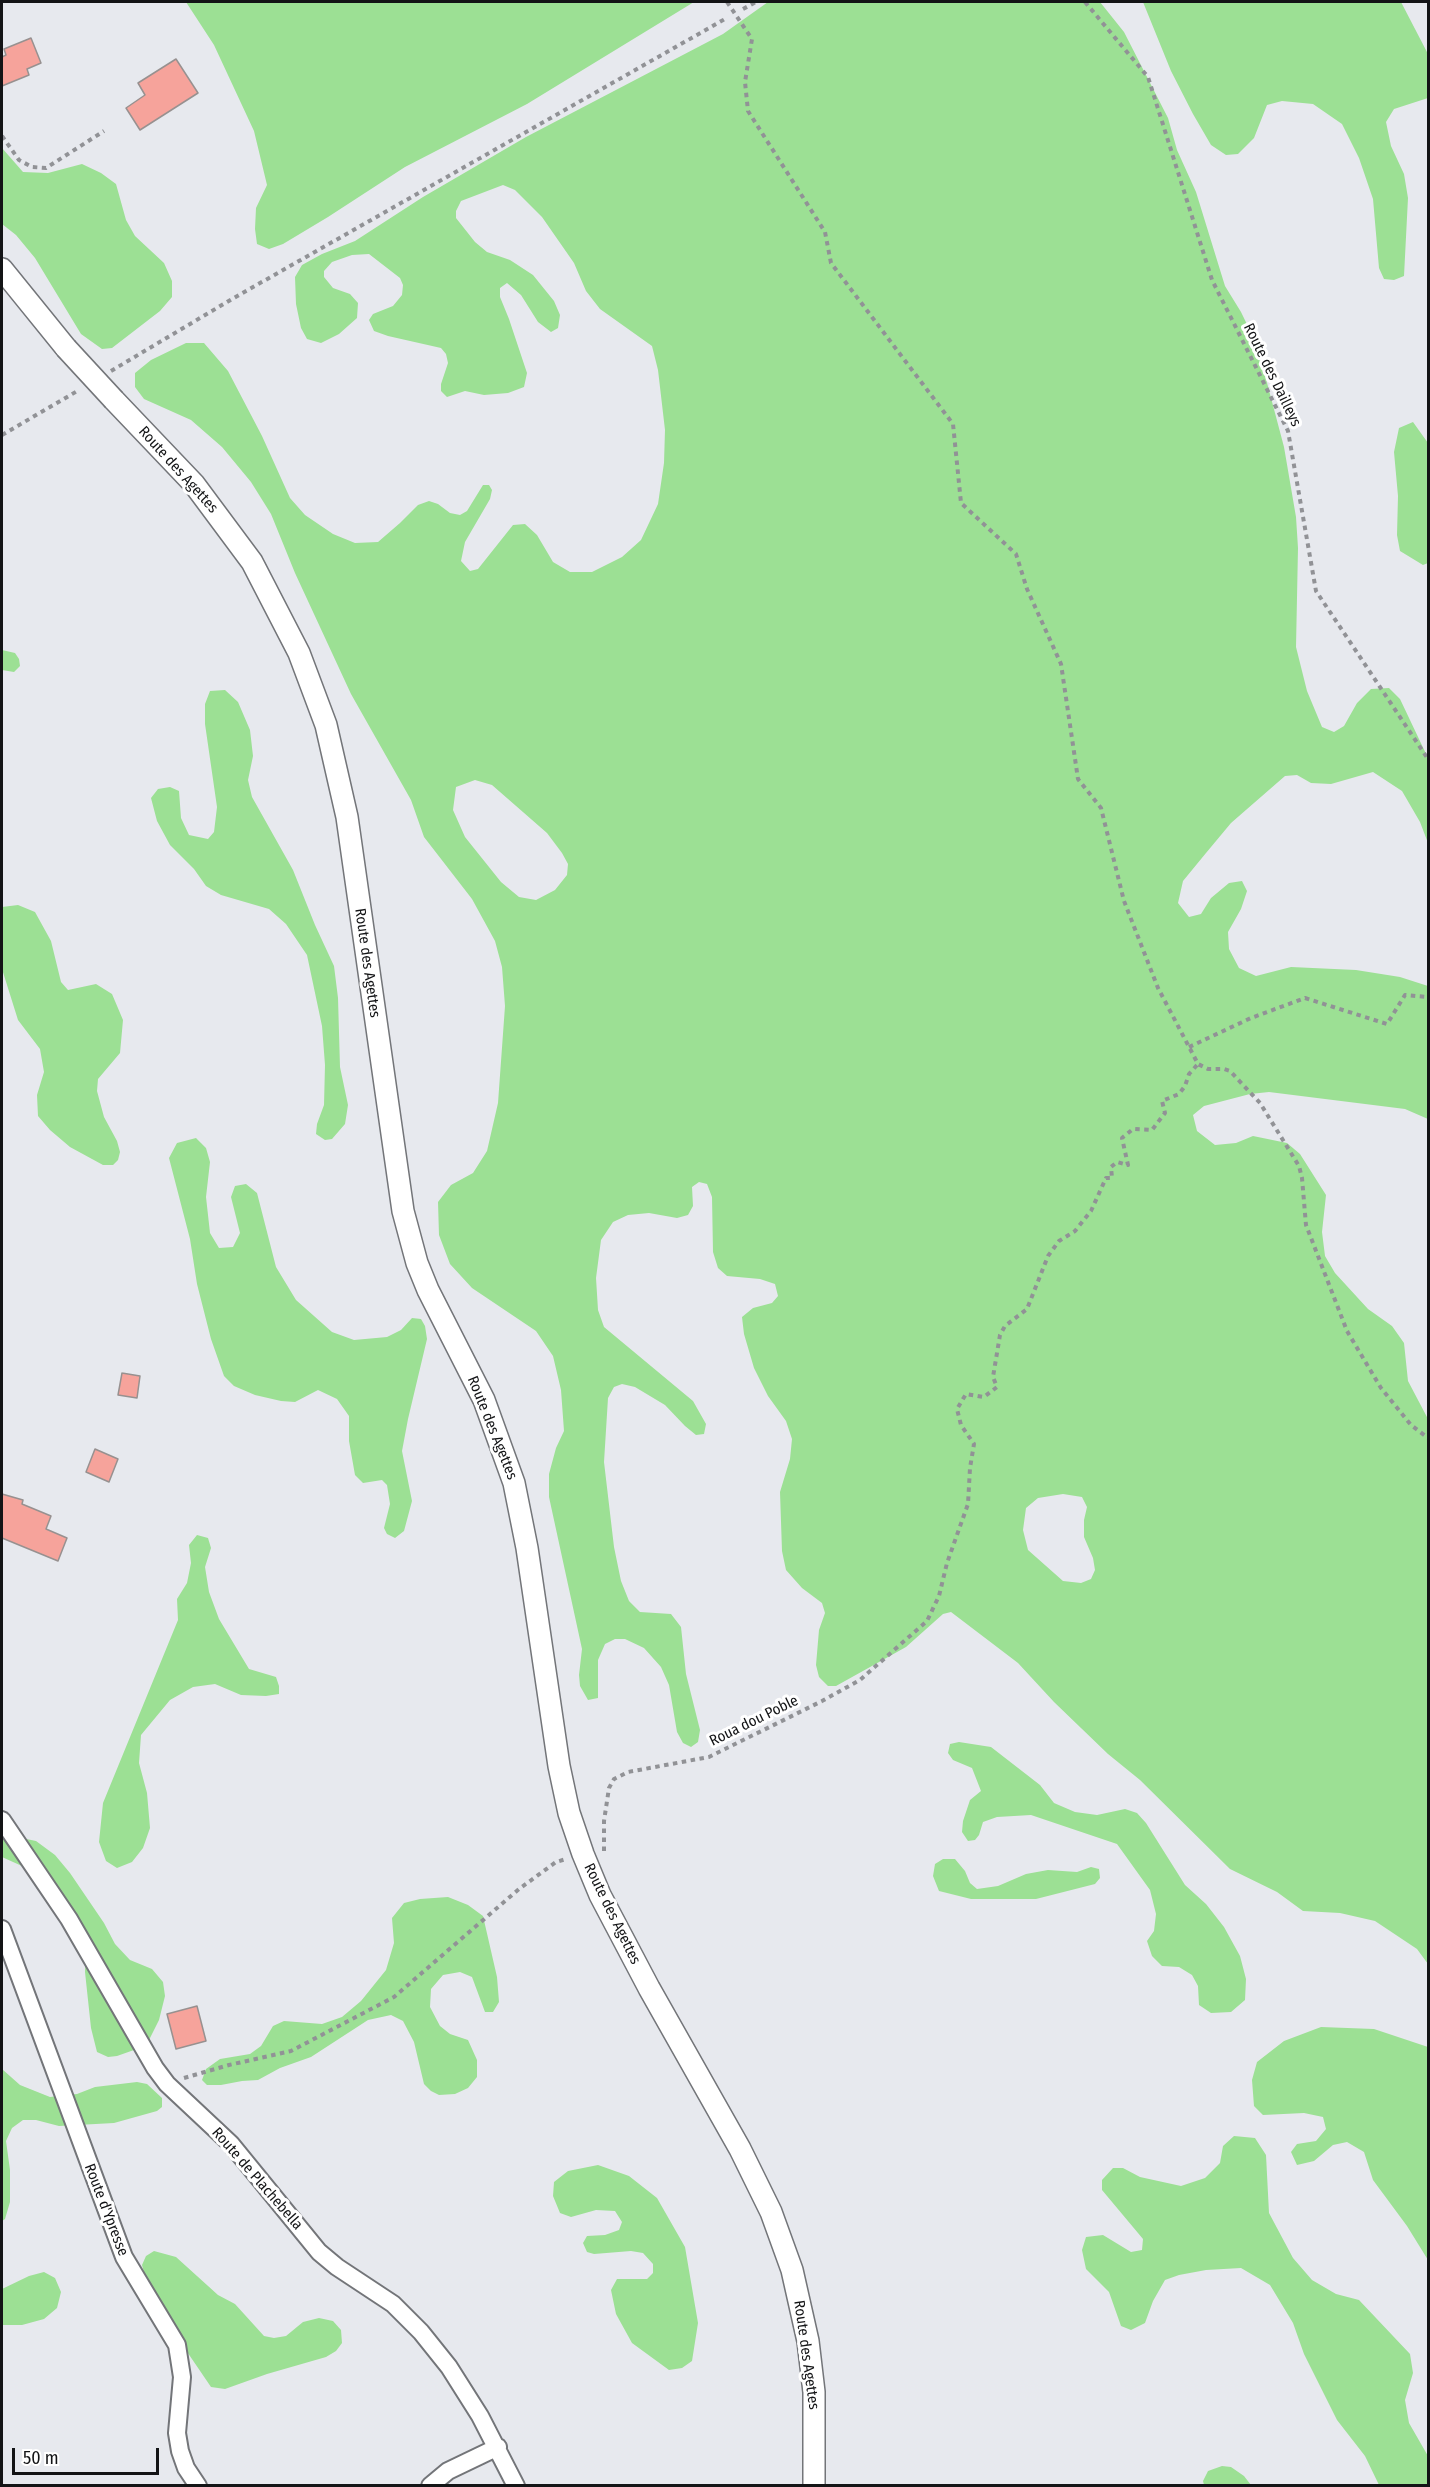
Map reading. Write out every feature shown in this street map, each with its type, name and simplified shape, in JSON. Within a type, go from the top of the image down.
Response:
[{"type":"street","name":"Route des Agettes","points":[[2,268],[66,348],[194,484],[252,562],[299,653],[326,725],[347,817],[403,1211],[417,1263],[428,1290],[484,1400],[514,1483],[527,1548],[559,1766],[569,1813],[600,1895],[649,1988],[740,2149],[779,2232],[797,2290],[808,2341],[814,2392],[814,2486]]},
{"type":"street","name":"Route de Plachebella","points":[[2,1820],[69,1919],[166,2084],[231,2144],[319,2252],[337,2267],[393,2304],[422,2332],[449,2367],[498,2447],[516,2486]]},
{"type":"street","name":"Route d'Ypresse","points":[[2,1929],[124,2258],[177,2345],[182,2377],[178,2442],[186,2468],[198,2486]]},
{"type":"street","points":[[430,2486],[448,2471],[498,2447]]},
{"type":"path","points":[[727,2],[752,39],[745,82],[748,111],[825,232],[831,263],[953,424],[961,503],[1016,554],[1027,589],[1061,664],[1078,779],[1101,808],[1124,901],[1158,988],[1198,1064],[1208,1069],[1230,1071],[1260,1103],[1299,1166],[1306,1225],[1347,1331],[1381,1388],[1411,1425],[1428,1438]]},
{"type":"path","points":[[743,9],[756,2]]},
{"type":"path","name":"Route des Dailleys","points":[[1085,2],[1148,77],[1212,280],[1288,431],[1316,591],[1428,759]]},
{"type":"path","points":[[103,376],[232,299],[725,19]]},
{"type":"path","points":[[2,136],[18,160],[32,167],[46,168],[104,131]]},
{"type":"path","points":[[2,435],[83,388]]},
{"type":"path","points":[[1189,1047],[1251,1018],[1305,998],[1387,1024],[1405,995],[1428,997]]},
{"type":"path","name":"Roua dou Poble","points":[[604,1853],[604,1821],[609,1788],[614,1779],[628,1772],[709,1757],[822,1701],[860,1680],[927,1622],[939,1596],[947,1563],[968,1504],[974,1444],[962,1425],[957,1409],[966,1394],[984,1397],[997,1387],[993,1377],[1000,1335],[1005,1326],[1027,1309],[1048,1256],[1059,1241],[1075,1231],[1091,1211],[1106,1178],[1112,1178],[1111,1167],[1117,1162],[1128,1164],[1122,1138],[1133,1129],[1152,1130],[1165,1113],[1162,1101],[1179,1094],[1189,1074],[1198,1064]]},
{"type":"path","points":[[166,2084],[229,2065],[291,2051],[394,1997],[519,1889],[556,1862],[583,1854]]},
{"type":"green space","points":[[186,2],[694,2],[527,104],[405,167],[328,217],[283,244],[269,249],[257,244],[255,229],[256,208],[267,185],[254,131],[214,45]]},
{"type":"green space","points":[[768,2],[1100,2],[1124,32],[1168,118],[1177,150],[1196,192],[1225,286],[1257,345],[1284,447],[1296,517],[1298,548],[1296,647],[1307,691],[1322,727],[1334,732],[1344,726],[1357,703],[1371,689],[1389,688],[1400,699],[1428,758],[1428,843],[1420,822],[1402,791],[1373,772],[1331,784],[1311,783],[1297,775],[1285,776],[1231,823],[1183,881],[1178,903],[1189,917],[1201,914],[1211,898],[1229,883],[1242,881],[1247,891],[1241,909],[1228,932],[1229,949],[1239,968],[1256,976],[1291,967],[1356,970],[1400,977],[1428,986],[1428,1119],[1405,1109],[1269,1092],[1250,1094],[1204,1106],[1193,1115],[1197,1131],[1215,1145],[1236,1143],[1253,1136],[1287,1143],[1300,1154],[1326,1195],[1322,1232],[1325,1256],[1335,1273],[1368,1309],[1392,1326],[1404,1343],[1408,1381],[1428,1419],[1428,1964],[1417,1949],[1375,1921],[1340,1913],[1303,1911],[1277,1892],[1230,1869],[1140,1780],[1108,1754],[1054,1702],[1018,1663],[951,1612],[943,1614],[906,1647],[836,1686],[828,1686],[819,1677],[816,1665],[819,1630],[825,1613],[822,1603],[802,1588],[786,1570],[782,1551],[780,1492],[790,1459],[792,1439],[786,1421],[768,1396],[754,1368],[744,1334],[742,1317],[753,1308],[772,1303],[778,1296],[775,1284],[760,1279],[727,1276],[718,1268],[713,1252],[712,1197],[707,1184],[699,1182],[692,1187],[693,1206],[688,1215],[677,1218],[649,1213],[628,1215],[613,1222],[601,1240],[596,1278],[598,1310],[604,1327],[693,1401],[706,1424],[704,1434],[696,1435],[665,1405],[635,1387],[622,1384],[614,1387],[608,1398],[604,1462],[614,1547],[621,1581],[629,1601],[640,1612],[671,1614],[681,1627],[686,1674],[700,1730],[698,1742],[691,1747],[683,1743],[677,1732],[669,1685],[661,1667],[644,1648],[625,1639],[615,1639],[605,1644],[598,1660],[598,1698],[588,1700],[580,1686],[582,1649],[549,1497],[549,1474],[556,1448],[564,1431],[561,1390],[553,1356],[536,1331],[472,1288],[450,1264],[439,1235],[438,1202],[451,1185],[473,1173],[487,1151],[498,1103],[505,1006],[502,967],[495,941],[472,899],[424,837],[411,800],[351,694],[295,573],[271,514],[251,482],[222,447],[191,420],[144,399],[135,387],[135,373],[151,360],[186,343],[204,343],[228,371],[262,436],[290,498],[305,515],[333,534],[355,543],[378,542],[418,505],[429,501],[438,504],[450,513],[460,515],[467,511],[483,485],[489,485],[492,490],[490,499],[465,542],[461,561],[470,571],[478,569],[513,525],[525,524],[537,535],[553,562],[570,572],[592,572],[622,557],[641,540],[658,504],[664,463],[665,430],[658,370],[652,346],[600,309],[586,291],[574,263],[542,217],[515,190],[503,185],[461,201],[456,211],[456,218],[475,242],[487,252],[510,260],[533,275],[554,301],[560,315],[558,328],[551,332],[538,322],[521,295],[507,283],[500,288],[500,297],[527,373],[524,387],[508,393],[484,395],[465,391],[447,397],[441,391],[448,363],[446,354],[441,348],[374,331],[369,320],[373,314],[393,306],[402,295],[403,285],[400,278],[369,254],[352,255],[332,262],[324,271],[324,277],[333,288],[350,294],[358,303],[357,318],[339,334],[321,343],[307,339],[301,328],[296,304],[295,277],[302,265],[355,241],[423,197],[526,137],[723,34]],"holes":[[[475,780],[492,785],[547,833],[562,853],[568,864],[567,875],[555,890],[536,900],[519,897],[501,882],[465,837],[453,810],[456,787]],[[1063,1494],[1082,1497],[1087,1507],[1084,1537],[1093,1558],[1095,1570],[1091,1579],[1081,1583],[1063,1581],[1028,1550],[1023,1530],[1026,1508],[1038,1498]]]},
{"type":"green space","points":[[1143,2],[1401,2],[1428,54],[1428,98],[1394,109],[1386,122],[1391,146],[1404,174],[1408,198],[1404,276],[1394,280],[1384,279],[1379,268],[1373,199],[1359,158],[1342,124],[1313,104],[1282,101],[1267,105],[1254,138],[1238,154],[1226,155],[1211,145],[1193,114],[1171,71]]},
{"type":"green space","points":[[2,148],[23,172],[48,173],[82,164],[101,173],[116,184],[126,220],[135,236],[164,263],[172,281],[172,297],[160,311],[112,348],[102,349],[81,334],[35,258],[16,235],[2,224]]},
{"type":"green space","points":[[1413,422],[1428,443],[1428,563],[1423,565],[1400,551],[1397,535],[1398,496],[1394,452],[1399,428]]},
{"type":"green space","points":[[2,650],[15,653],[19,659],[20,666],[14,672],[2,670]]},
{"type":"green space","points":[[225,690],[238,702],[250,730],[253,756],[248,780],[252,797],[293,870],[334,966],[338,998],[340,1067],[348,1105],[345,1124],[332,1139],[325,1140],[316,1134],[324,1105],[325,1065],[322,1026],[307,955],[286,924],[269,909],[221,895],[206,886],[194,869],[170,845],[157,821],[151,798],[158,789],[170,787],[179,791],[181,818],[189,835],[208,839],[214,832],[217,807],[205,724],[205,704],[210,691]]},
{"type":"green space","points":[[18,905],[35,912],[51,941],[61,982],[68,990],[96,984],[112,994],[123,1020],[120,1053],[98,1079],[97,1091],[104,1117],[117,1141],[120,1152],[118,1160],[113,1165],[103,1165],[70,1147],[38,1116],[37,1095],[44,1072],[40,1049],[18,1020],[2,969],[2,907]]},
{"type":"green space","points":[[196,1138],[206,1148],[210,1162],[206,1197],[210,1233],[219,1248],[233,1247],[240,1233],[231,1197],[235,1186],[246,1184],[257,1193],[276,1267],[296,1300],[332,1332],[354,1340],[387,1337],[401,1330],[412,1318],[421,1319],[425,1326],[427,1339],[402,1451],[412,1501],[404,1531],[395,1538],[387,1534],[384,1528],[390,1504],[387,1485],[382,1480],[363,1483],[355,1475],[349,1441],[349,1416],[337,1399],[318,1390],[295,1402],[281,1401],[255,1395],[234,1386],[224,1376],[211,1339],[197,1284],[190,1239],[169,1158],[177,1143]]},
{"type":"green space","points":[[197,1535],[208,1538],[211,1548],[205,1567],[209,1592],[219,1619],[249,1669],[276,1677],[279,1694],[241,1695],[215,1684],[193,1687],[170,1700],[141,1735],[139,1763],[147,1793],[150,1828],[143,1848],[132,1862],[117,1868],[106,1861],[99,1842],[103,1803],[178,1620],[177,1599],[187,1583],[191,1563],[189,1545]]},
{"type":"green space","points":[[959,1742],[991,1747],[1040,1785],[1054,1803],[1075,1812],[1097,1815],[1125,1809],[1137,1813],[1146,1823],[1185,1885],[1206,1904],[1224,1927],[1240,1956],[1246,1979],[1245,2000],[1231,2012],[1211,2013],[1199,2005],[1198,1986],[1192,1975],[1179,1967],[1162,1966],[1152,1956],[1147,1941],[1154,1931],[1156,1914],[1150,1890],[1117,1844],[1031,1815],[997,1817],[983,1822],[979,1835],[975,1840],[968,1841],[962,1832],[963,1821],[970,1800],[981,1791],[972,1768],[953,1760],[948,1753],[950,1744]]},
{"type":"green space","points":[[2,1834],[36,1841],[55,1855],[104,1923],[115,1944],[130,1960],[152,1969],[163,1982],[165,1996],[159,2020],[149,2040],[134,2050],[108,2057],[97,2052],[91,2028],[85,1972],[86,1942],[83,1928],[68,1903],[44,1876],[2,1857]]},
{"type":"green space","points":[[943,1859],[955,1859],[965,1871],[970,1883],[977,1889],[998,1886],[1026,1874],[1048,1870],[1077,1872],[1091,1867],[1099,1869],[1100,1878],[1095,1884],[1036,1899],[971,1899],[939,1891],[933,1876],[935,1864]]},
{"type":"green space","points":[[448,1897],[468,1905],[483,1916],[497,1977],[499,2002],[493,2012],[485,2012],[472,1977],[460,1972],[443,1975],[431,1989],[430,2007],[440,2026],[450,2034],[468,2040],[477,2060],[477,2077],[468,2088],[455,2094],[439,2095],[431,2091],[424,2084],[414,2042],[403,2021],[391,2015],[368,2020],[311,2057],[280,2068],[258,2080],[207,2085],[202,2080],[206,2069],[220,2059],[250,2054],[261,2046],[273,2026],[284,2021],[322,2024],[342,2017],[361,2001],[386,1970],[394,1943],[392,1918],[404,1903],[420,1899]]},
{"type":"green space","points":[[1321,2027],[1374,2029],[1428,2047],[1428,2260],[1407,2226],[1373,2180],[1364,2152],[1347,2142],[1333,2145],[1314,2161],[1297,2165],[1291,2152],[1297,2144],[1316,2141],[1326,2129],[1323,2117],[1304,2113],[1263,2115],[1254,2106],[1252,2080],[1257,2062],[1284,2041]]},
{"type":"green space","points":[[2,2069],[20,2085],[50,2097],[77,2094],[95,2087],[137,2082],[147,2084],[162,2098],[162,2107],[157,2111],[114,2123],[59,2126],[36,2120],[23,2120],[12,2128],[6,2141],[10,2170],[10,2202],[5,2219],[2,2221]]},
{"type":"green space","points":[[1234,2136],[1255,2138],[1266,2155],[1269,2213],[1293,2258],[1312,2280],[1336,2294],[1359,2300],[1410,2354],[1413,2373],[1405,2400],[1409,2423],[1428,2456],[1428,2485],[1379,2485],[1365,2456],[1337,2420],[1304,2354],[1293,2323],[1270,2285],[1241,2268],[1206,2270],[1179,2275],[1165,2280],[1153,2301],[1145,2323],[1131,2330],[1121,2326],[1109,2292],[1086,2269],[1082,2250],[1086,2237],[1103,2235],[1131,2252],[1142,2250],[1143,2239],[1102,2190],[1102,2180],[1113,2168],[1123,2168],[1140,2177],[1181,2186],[1205,2178],[1220,2163],[1223,2146]]},
{"type":"green space","points":[[598,2165],[629,2176],[657,2198],[685,2247],[698,2323],[692,2361],[682,2368],[669,2370],[632,2343],[616,2314],[611,2290],[617,2279],[647,2279],[653,2273],[653,2264],[643,2253],[631,2251],[594,2254],[587,2252],[583,2243],[587,2236],[605,2235],[619,2230],[622,2222],[615,2211],[596,2210],[571,2217],[560,2213],[553,2196],[554,2182],[568,2171]]},
{"type":"green space","points":[[154,2251],[176,2257],[218,2295],[235,2304],[264,2336],[274,2338],[286,2336],[303,2322],[319,2318],[333,2321],[341,2330],[342,2343],[336,2351],[326,2357],[225,2389],[211,2387],[177,2337],[146,2280],[142,2265],[146,2256]]},
{"type":"green space","points":[[44,2272],[55,2278],[61,2292],[57,2308],[44,2319],[22,2325],[2,2325],[2,2289],[29,2276]]},
{"type":"green space","points":[[1222,2466],[1231,2467],[1244,2476],[1251,2485],[1204,2485],[1203,2481],[1208,2471]]},
{"type":"building","points":[[31,38],[41,63],[27,69],[29,75],[2,86],[2,57],[6,55],[4,49]]},
{"type":"building","points":[[176,59],[198,93],[140,130],[126,108],[145,95],[138,83]]},
{"type":"building","points":[[122,1373],[140,1376],[137,1398],[118,1395]]},
{"type":"building","points":[[95,1449],[118,1459],[109,1482],[86,1472]]},
{"type":"building","points":[[2,1494],[23,1500],[22,1504],[51,1516],[46,1529],[67,1538],[58,1561],[2,1538]]},
{"type":"building","points":[[197,2006],[206,2041],[176,2049],[167,2014]]}]
